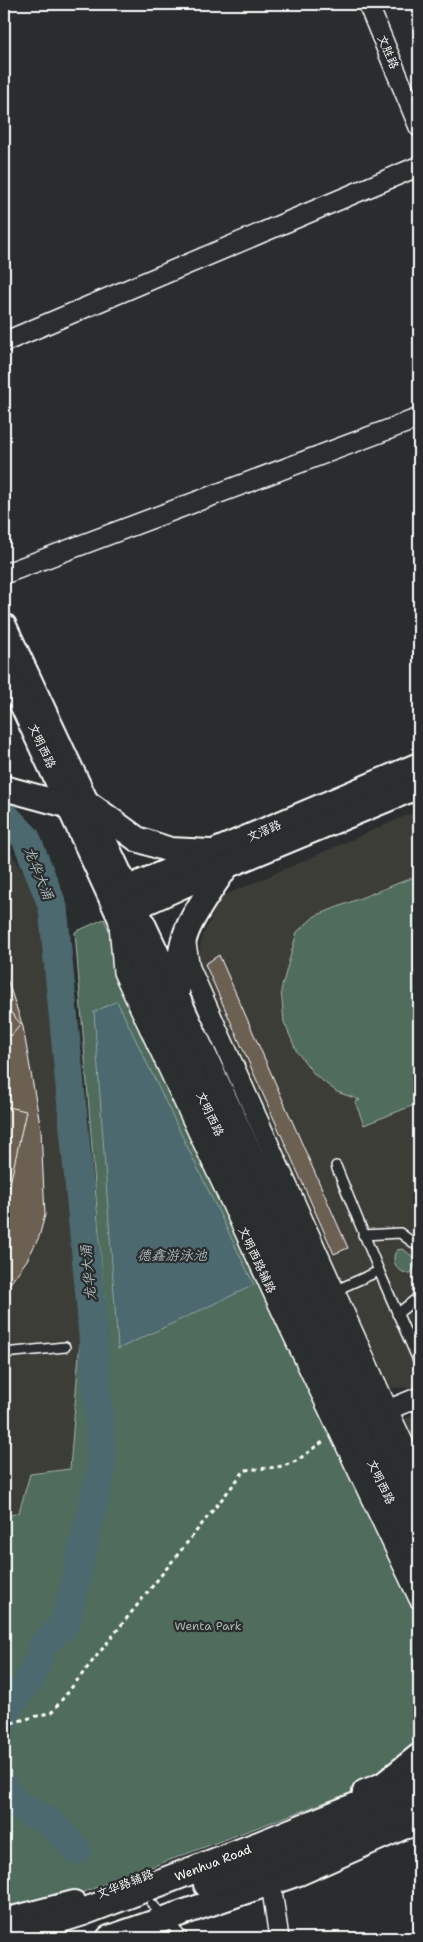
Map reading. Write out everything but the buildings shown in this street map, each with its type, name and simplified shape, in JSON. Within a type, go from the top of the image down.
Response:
[{"type":"main road","name":"Wenhua Road","points":[[60,1938],[158,1911],[269,1873],[401,1808],[419,1781]]},
{"type":"main road","name":"Wenhua Road","points":[[4,1937],[83,1912],[259,1845],[401,1808]]},
{"type":"street","name":"文胜路","points":[[368,4],[419,127]]},
{"type":"street","points":[[4,342],[419,166]]},
{"type":"street","points":[[4,574],[419,418]]},
{"type":"street","name":"文明西路","points":[[4,626],[78,805],[123,902],[350,1417],[419,1562]]},
{"type":"street","name":"文明西路","points":[[4,665],[78,805]]},
{"type":"street","name":"文滘路","points":[[123,902],[221,859],[419,765]]},
{"type":"street","name":"文滘路","points":[[221,859],[419,786]]},
{"type":"street","points":[[7,789],[78,805],[137,839],[170,850],[221,859],[204,901],[185,935],[178,968],[177,995]]},
{"type":"street","name":"文明西路","points":[[123,902],[177,995],[326,1294],[380,1413],[419,1516]]},
{"type":"street","name":"文明西路辅路","points":[[123,902],[124,972],[419,1599]]},
{"type":"street","points":[[185,935],[190,968],[326,1294]]},
{"type":"street","points":[[419,1397],[380,1413],[419,1476]]},
{"type":"street","name":"文华路辅路","points":[[4,1922],[401,1808],[419,1756]]},
{"type":"street","points":[[269,1873],[279,1938]]},
{"type":"street","points":[[109,1938],[158,1911]]},
{"type":"lane","points":[[336,1166],[363,1235],[416,1358]]},
{"type":"lane","points":[[363,1235],[385,1232],[400,1233],[419,1247]]},
{"type":"lane","points":[[326,1294],[379,1271]]},
{"type":"lane","points":[[397,1314],[419,1295]]},
{"type":"lane","points":[[4,1353],[65,1347]]},
{"type":"lane","points":[[158,1911],[183,1938]]},
{"type":"path","points":[[4,1725],[52,1712],[245,1470],[278,1466],[298,1460],[313,1447],[340,1433]]},
{"type":"shaded area","points":[[419,810],[419,1385],[411,1388],[382,1387],[195,971],[202,937],[221,897]]},
{"type":"shaded area","points":[[4,848],[12,854],[38,898],[56,1027],[83,1302],[70,1469],[31,1474],[19,1513],[4,1518]]},
{"type":"shaded area","points":[[419,1413],[419,1485],[392,1424]]},
{"type":"green space","points":[[419,875],[419,1103],[364,1125],[355,1102],[360,1100],[337,1092],[315,1075],[297,1052],[284,1022],[281,990],[297,932],[315,916]]},
{"type":"green space","name":"Wenta Park","points":[[104,919],[419,1596],[419,1740],[390,1775],[374,1784],[84,1892],[4,1914],[4,1518],[19,1512],[30,1474],[70,1469],[83,1302],[104,1299],[75,932]]},
{"type":"green space","points":[[403,1249],[413,1257],[415,1266],[411,1273],[402,1272],[394,1262],[397,1250]]},
{"type":"water","name":"德鑫游泳池","points":[[117,1001],[254,1285],[118,1349],[94,1012]]},
{"type":"waterway","name":"龙华大涌","points":[[4,815],[26,838],[53,907],[91,1307],[102,1465],[66,1622],[43,1645],[31,1678],[5,1710],[4,1721]]},
{"type":"waterway","name":"龙华大涌","points":[[4,1786],[15,1805],[51,1823],[77,1850]]}]
